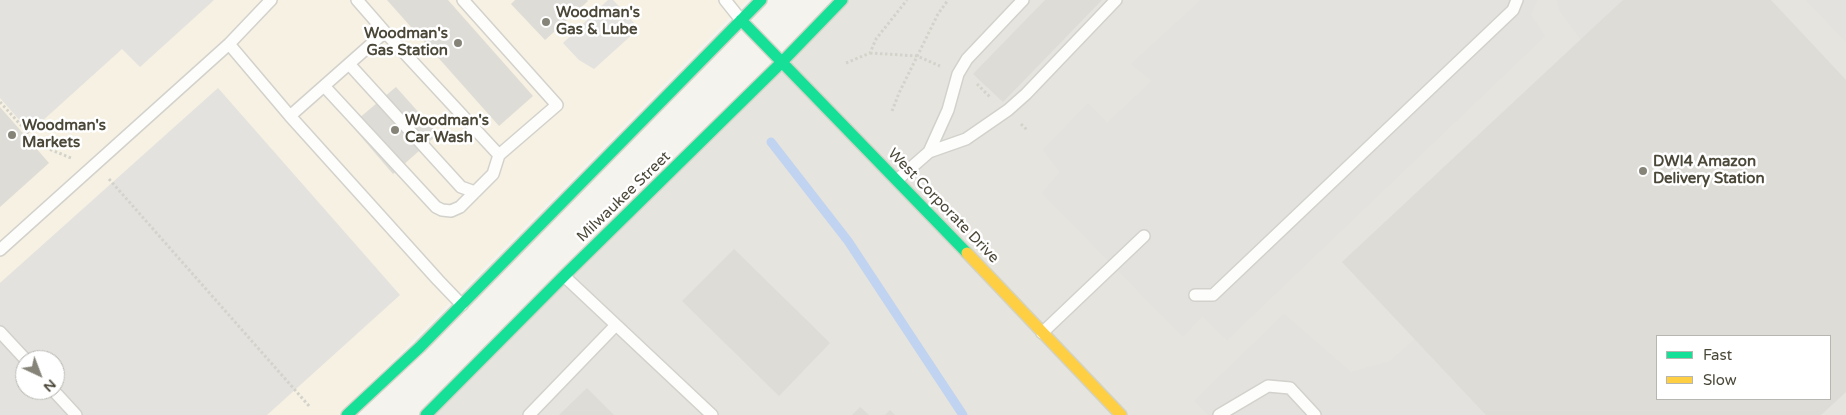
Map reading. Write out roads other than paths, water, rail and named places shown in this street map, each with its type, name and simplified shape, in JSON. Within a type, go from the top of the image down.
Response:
[{"type":"street","points":[[347,415],[462,304],[761,0]]},
{"type":"street","name":"Milwaukee Street","points":[[426,415],[564,276],[782,62],[842,0]]},
{"type":"street","name":"West Corporate Drive","points":[[741,20],[1121,415]]},
{"type":"street","points":[[403,378],[441,325]]},
{"type":"lane","points":[[0,250],[229,44],[270,0]]},
{"type":"lane","points":[[357,0],[499,155]]},
{"type":"lane","points":[[324,86],[436,207],[450,211],[460,207],[493,174],[499,155],[557,105],[463,0]]},
{"type":"lane","points":[[725,0],[741,20]]},
{"type":"lane","points":[[929,152],[948,110],[958,74],[967,59],[1023,0]]},
{"type":"lane","points":[[897,180],[929,152],[966,139],[1008,110],[1026,94],[1116,0]]},
{"type":"lane","points":[[1195,295],[1212,295],[1513,10],[1517,0]]},
{"type":"lane","points":[[290,116],[385,32]]},
{"type":"lane","points":[[229,44],[290,116],[438,280],[462,304]]},
{"type":"lane","points":[[349,64],[461,187],[475,192]]},
{"type":"lane","points":[[1042,333],[1144,236]]},
{"type":"lane","points":[[564,276],[712,415]]},
{"type":"lane","points":[[529,415],[616,325]]},
{"type":"lane","points":[[0,332],[17,350]]},
{"type":"lane","points":[[1219,415],[1268,386],[1290,388],[1315,415]]},
{"type":"lane","points":[[62,400],[76,415]]},
{"type":"waterway","points":[[771,142],[848,241],[963,415]]},
{"type":"place","name":"Woodman's Gas & Lube","points":[[546,22]]},
{"type":"place","name":"Woodman's Gas Station","points":[[458,43]]},
{"type":"place","name":"Woodman's Car Wash","points":[[395,130]]},
{"type":"place","name":"Woodman's Markets","points":[[12,135]]},
{"type":"place","name":"DWI4 Amazon Delivery Station","points":[[1643,171]]}]
